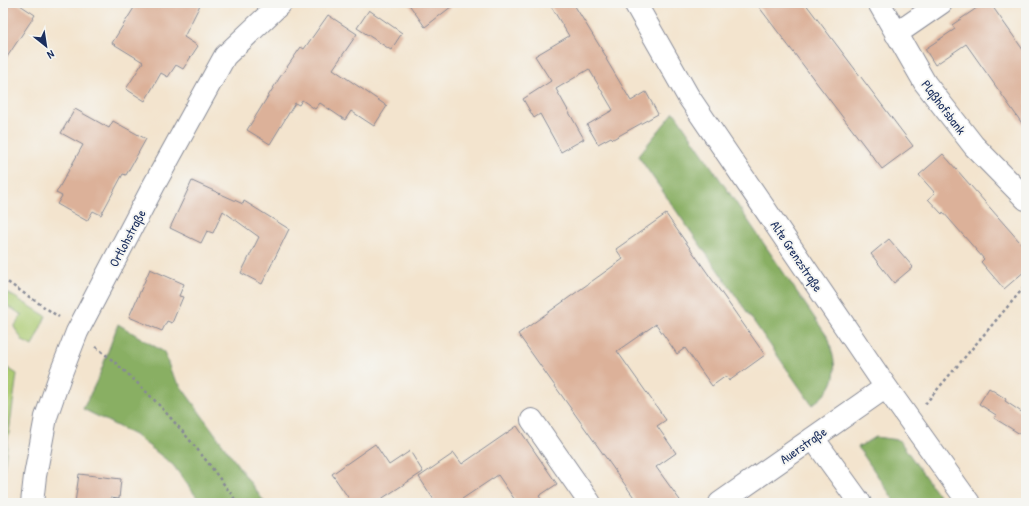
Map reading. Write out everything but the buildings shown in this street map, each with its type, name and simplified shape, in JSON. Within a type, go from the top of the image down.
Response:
[{"type":"street","name":"Ortlohstraße","points":[[32,503],[35,476],[46,416],[77,332],[154,185],[225,56],[281,3]]},
{"type":"street","name":"Alte Grenzstraße","points":[[635,3],[688,96],[886,386],[969,503]]},
{"type":"street","name":"Plaßhofsbank","points":[[879,3],[925,83],[974,146],[1026,199]]},
{"type":"street","points":[[896,34],[941,3]]},
{"type":"street","name":"Auerstraße","points":[[720,503],[886,386]]},
{"type":"street","points":[[532,420],[590,503]]},
{"type":"street","points":[[813,438],[860,503]]},
{"type":"path","points":[[3,279],[45,307],[105,354],[139,385],[194,445],[237,503]]},
{"type":"path","points":[[911,421],[1026,285]]},
{"type":"green space","points":[[674,112],[829,339],[834,359],[834,378],[832,384],[826,392],[812,405],[638,156]]},
{"type":"green space","points":[[3,290],[46,316],[32,346],[23,341],[14,327],[22,315],[3,303]]},
{"type":"green space","points":[[118,324],[164,352],[172,374],[265,503],[201,503],[173,465],[135,435],[83,409],[99,376]]},
{"type":"green space","points":[[3,365],[17,374],[3,476],[4,371]]},
{"type":"green space","points":[[876,437],[899,440],[944,503],[896,503],[858,447]]}]
